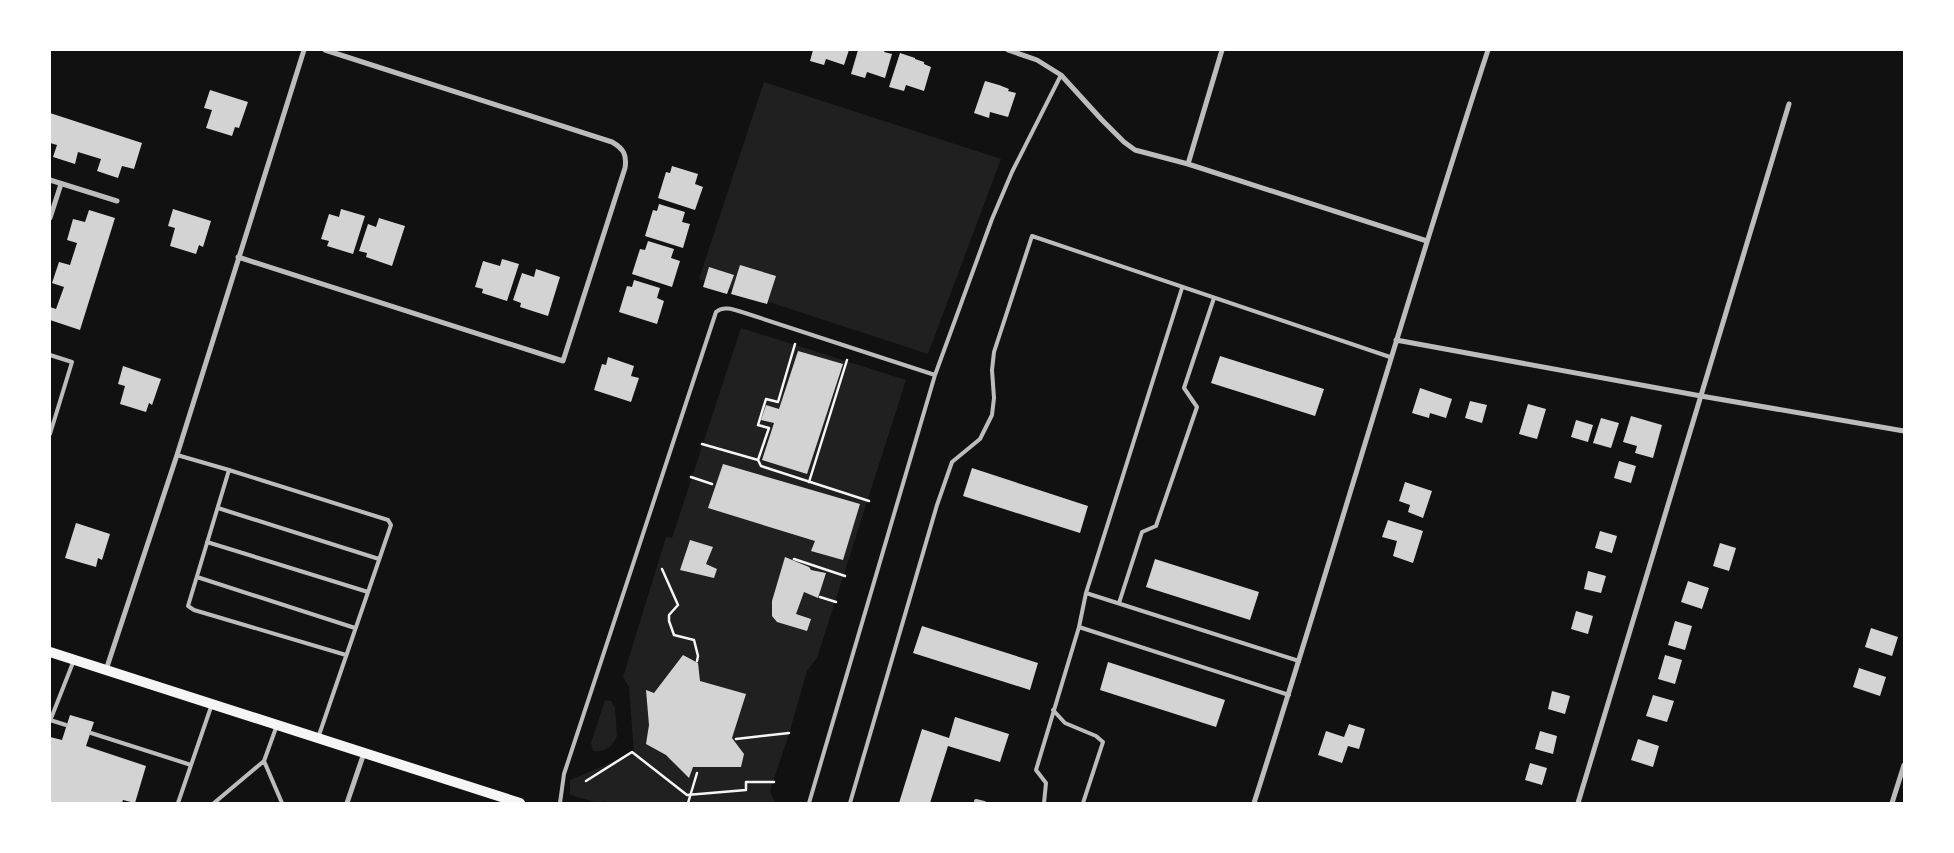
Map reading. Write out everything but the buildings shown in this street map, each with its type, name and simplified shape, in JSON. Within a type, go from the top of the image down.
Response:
[{"type":"main road","points":[[50,652],[520,803]]},
{"type":"street","points":[[106,670],[177,455],[304,50]]},
{"type":"street","points":[[238,257],[563,361],[625,168],[626,158],[624,152],[612,142],[326,50]]},
{"type":"street","points":[[1008,50],[1037,60],[1061,75],[1102,120],[1135,150],[1188,164],[1427,241]]},
{"type":"street","points":[[1188,164],[1222,50]]},
{"type":"street","points":[[1254,803],[1289,694],[1390,357],[1488,50]]},
{"type":"street","points":[[1578,803],[1789,104]]},
{"type":"street","points":[[50,180],[117,201]]},
{"type":"street","points":[[50,218],[61,184]]},
{"type":"street","points":[[1396,340],[1904,431]]},
{"type":"street","points":[[348,803],[364,753]]},
{"type":"street","points":[[1892,803],[1904,765]]},
{"type":"lane","points":[[809,803],[935,375],[1012,172],[1061,75]]},
{"type":"lane","points":[[850,803],[937,505],[952,462],[980,439],[992,415],[994,352],[1032,236],[1390,357]]},
{"type":"lane","points":[[1044,803],[1046,783],[1036,770],[1079,627],[1086,593],[1182,288]]},
{"type":"lane","points":[[1119,604],[1142,532],[1156,526],[1197,408],[1184,388],[1214,298]]},
{"type":"lane","points":[[560,803],[564,774],[716,312],[726,308],[745,313],[935,375]]},
{"type":"lane","points":[[50,355],[72,362],[50,434]]},
{"type":"lane","points":[[177,455],[388,520],[391,525],[318,738]]},
{"type":"lane","points":[[229,470],[188,606],[194,610],[346,655]]},
{"type":"lane","points":[[218,508],[379,559]]},
{"type":"lane","points":[[207,542],[368,592]]},
{"type":"lane","points":[[197,576],[355,628]]},
{"type":"lane","points":[[1086,593],[1299,661]]},
{"type":"lane","points":[[1079,627],[1289,694]]},
{"type":"lane","points":[[66,725],[50,721],[74,660]]},
{"type":"lane","points":[[178,803],[212,704]]},
{"type":"lane","points":[[1053,710],[1065,723],[1096,736],[1103,742],[1083,803]]},
{"type":"lane","points":[[214,803],[264,761],[277,725]]},
{"type":"lane","points":[[91,733],[191,765]]},
{"type":"lane","points":[[264,761],[282,803]]},
{"type":"lane","points":[[976,800],[984,803]]},
{"type":"path","points":[[758,460],[769,428],[758,425],[766,399],[778,402],[795,344]]},
{"type":"path","points":[[809,482],[847,360]]},
{"type":"path","points":[[702,444],[758,460],[762,466],[869,501]]},
{"type":"path","points":[[691,477],[712,484]]},
{"type":"path","points":[[794,559],[844,576]]},
{"type":"path","points":[[662,569],[678,605],[669,615],[674,634],[694,640],[698,656],[697,662]]},
{"type":"path","points":[[820,596],[836,602]]},
{"type":"path","points":[[736,739],[789,733]]},
{"type":"path","points":[[586,781],[632,752],[687,796],[746,790],[746,782],[774,782]]},
{"type":"path","points":[[688,803],[697,773]]},
{"type":"shaded area","points":[[764,82],[1001,159],[928,354],[699,279]]},
{"type":"shaded area","points":[[741,328],[906,380],[817,658],[807,671],[770,791],[775,803],[608,803],[604,801],[599,803],[570,795],[570,780],[634,753],[629,687],[623,677],[666,537],[672,538]]},
{"type":"shaded area","points":[[605,700],[611,701],[615,708],[617,736],[608,748],[601,751],[593,751],[591,743]]}]
